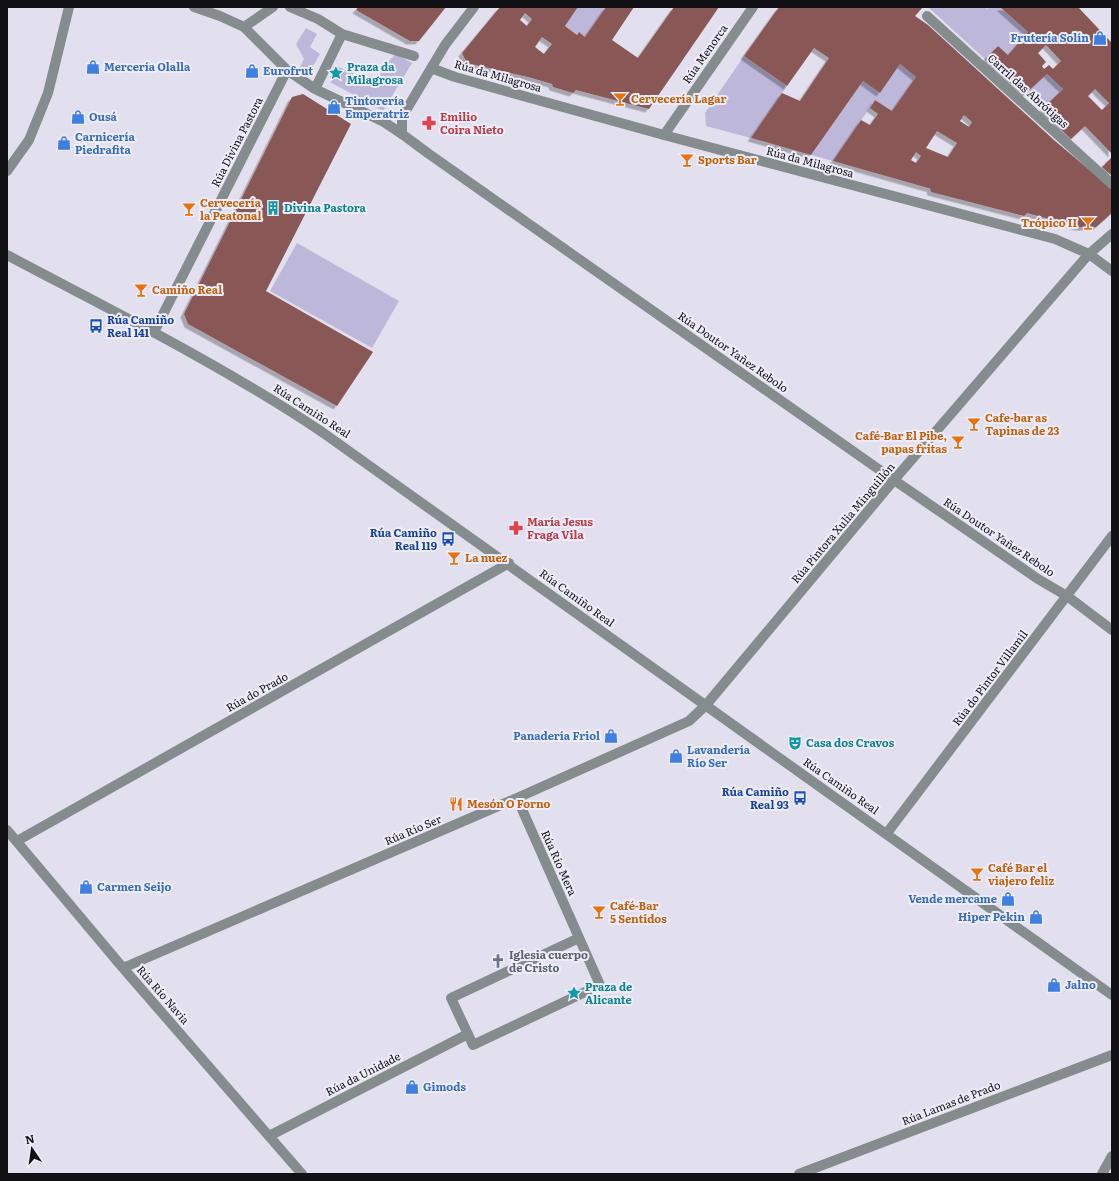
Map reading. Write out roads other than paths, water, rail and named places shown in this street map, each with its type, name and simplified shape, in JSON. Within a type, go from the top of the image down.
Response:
[{"type":"street","points":[[7,171],[29,140],[48,94],[69,7]]},
{"type":"street","points":[[194,7],[220,16],[244,27],[287,70],[315,89],[384,122],[402,134]]},
{"type":"street","points":[[244,27],[273,7]]},
{"type":"street","points":[[290,7],[318,19],[342,34],[414,56]]},
{"type":"street","points":[[402,134],[402,120],[431,68],[445,45],[474,7]]},
{"type":"street","name":"Rúa Menorca","points":[[664,135],[753,7]]},
{"type":"street","name":"Carril das Abrótigas","points":[[927,16],[1112,184]]},
{"type":"street","points":[[315,89],[342,34]]},
{"type":"street","name":"Rúa da Milagrosa","points":[[431,68],[455,77],[664,135],[1055,240],[1089,254],[1112,271]]},
{"type":"street","name":"Rúa Divina Pastora","points":[[154,332],[287,70]]},
{"type":"street","name":"Rúa Doutor Yañez Rebolo","points":[[402,134],[894,480],[1038,579],[1067,596],[1112,630]]},
{"type":"street","name":"Rúa Pintora Xulia Minguillón","points":[[706,705],[894,480],[1089,254],[1112,234]]},
{"type":"street","name":"Rúa Camiño Real","points":[[7,254],[154,332],[277,401],[508,563],[1112,995]]},
{"type":"street","name":"Rúa do Pintor Villamil","points":[[887,833],[1112,536]]},
{"type":"street","name":"Rúa do Prado","points":[[17,841],[508,563]]},
{"type":"street","name":"Rúa Río Ser","points":[[123,968],[517,798],[689,721],[706,705]]},
{"type":"street","name":"Rúa Río Mera","points":[[517,798],[579,938]]},
{"type":"street","name":"Rúa Río Navia","points":[[7,830],[123,968],[302,1174]]},
{"type":"street","points":[[579,938],[600,985],[473,1045],[451,998],[579,938]]},
{"type":"street","name":"Rúa da Unidade","points":[[269,1136],[468,1034]]},
{"type":"street","name":"Rúa Lamas de Prado","points":[[799,1174],[1112,1055]]},
{"type":"street","points":[[1102,1174],[1112,1156]]},
{"type":"place","name":"Frutería Solín","points":[[1100,38]]},
{"type":"place","name":"Mercería Olalla","points":[[93,67]]},
{"type":"place","name":"Eurofrut","points":[[252,71]]},
{"type":"place","name":"Praza da Milagrosa","points":[[336,73]]},
{"type":"place","name":"Cervecería Lagar","points":[[620,99]]},
{"type":"place","name":"Tintorería Emperatriz","points":[[334,107]]},
{"type":"place","name":"Ousá","points":[[78,117]]},
{"type":"place","name":"Emilio Coira Nieto","points":[[429,123]]},
{"type":"place","name":"Carnicería Piedrafita","points":[[64,143]]},
{"type":"place","name":"Sports Bar","points":[[687,160]]},
{"type":"place","name":"Divina Pastora","points":[[273,208]]},
{"type":"place","name":"Cervecería la Peatonal","points":[[189,209]]},
{"type":"place","name":"Trópico II","points":[[1088,223]]},
{"type":"place","name":"Camiño Real","points":[[141,290]]},
{"type":"place","name":"Rúa Camiño Real 141","points":[[96,326]]},
{"type":"place","name":"Cafe-bar as Tapinas de 23","points":[[974,424]]},
{"type":"place","name":"Café-Bar El Pibe, papas fritas","points":[[958,442]]},
{"type":"place","name":"María Jesus Fraga Vila","points":[[516,528]]},
{"type":"place","name":"Rúa Camiño Real 119","points":[[448,539]]},
{"type":"place","name":"La nuez","points":[[454,558]]},
{"type":"place","name":"Panadería Friol","points":[[611,736]]},
{"type":"place","name":"Casa dos Cravos","points":[[795,743]]},
{"type":"place","name":"Lavandería Río Ser","points":[[676,756]]},
{"type":"place","name":"Rúa Camiño Real 93","points":[[800,798]]},
{"type":"place","name":"Mesón O Forno","points":[[456,804]]},
{"type":"place","name":"Café Bar el viajero feliz","points":[[977,874]]},
{"type":"place","name":"Carmen Seijo","points":[[86,887]]},
{"type":"place","name":"Vende mercame","points":[[1008,899]]},
{"type":"place","name":"Café-Bar 5 Sentidos","points":[[599,912]]},
{"type":"place","name":"Hiper Pekin","points":[[1036,917]]},
{"type":"place","name":"Iglesia cuerpo de Cristo","points":[[498,961]]},
{"type":"place","name":"Jalno","points":[[1054,985]]},
{"type":"place","name":"Praza de Alicante","points":[[574,993]]},
{"type":"place","name":"Gimods","points":[[412,1087]]}]
